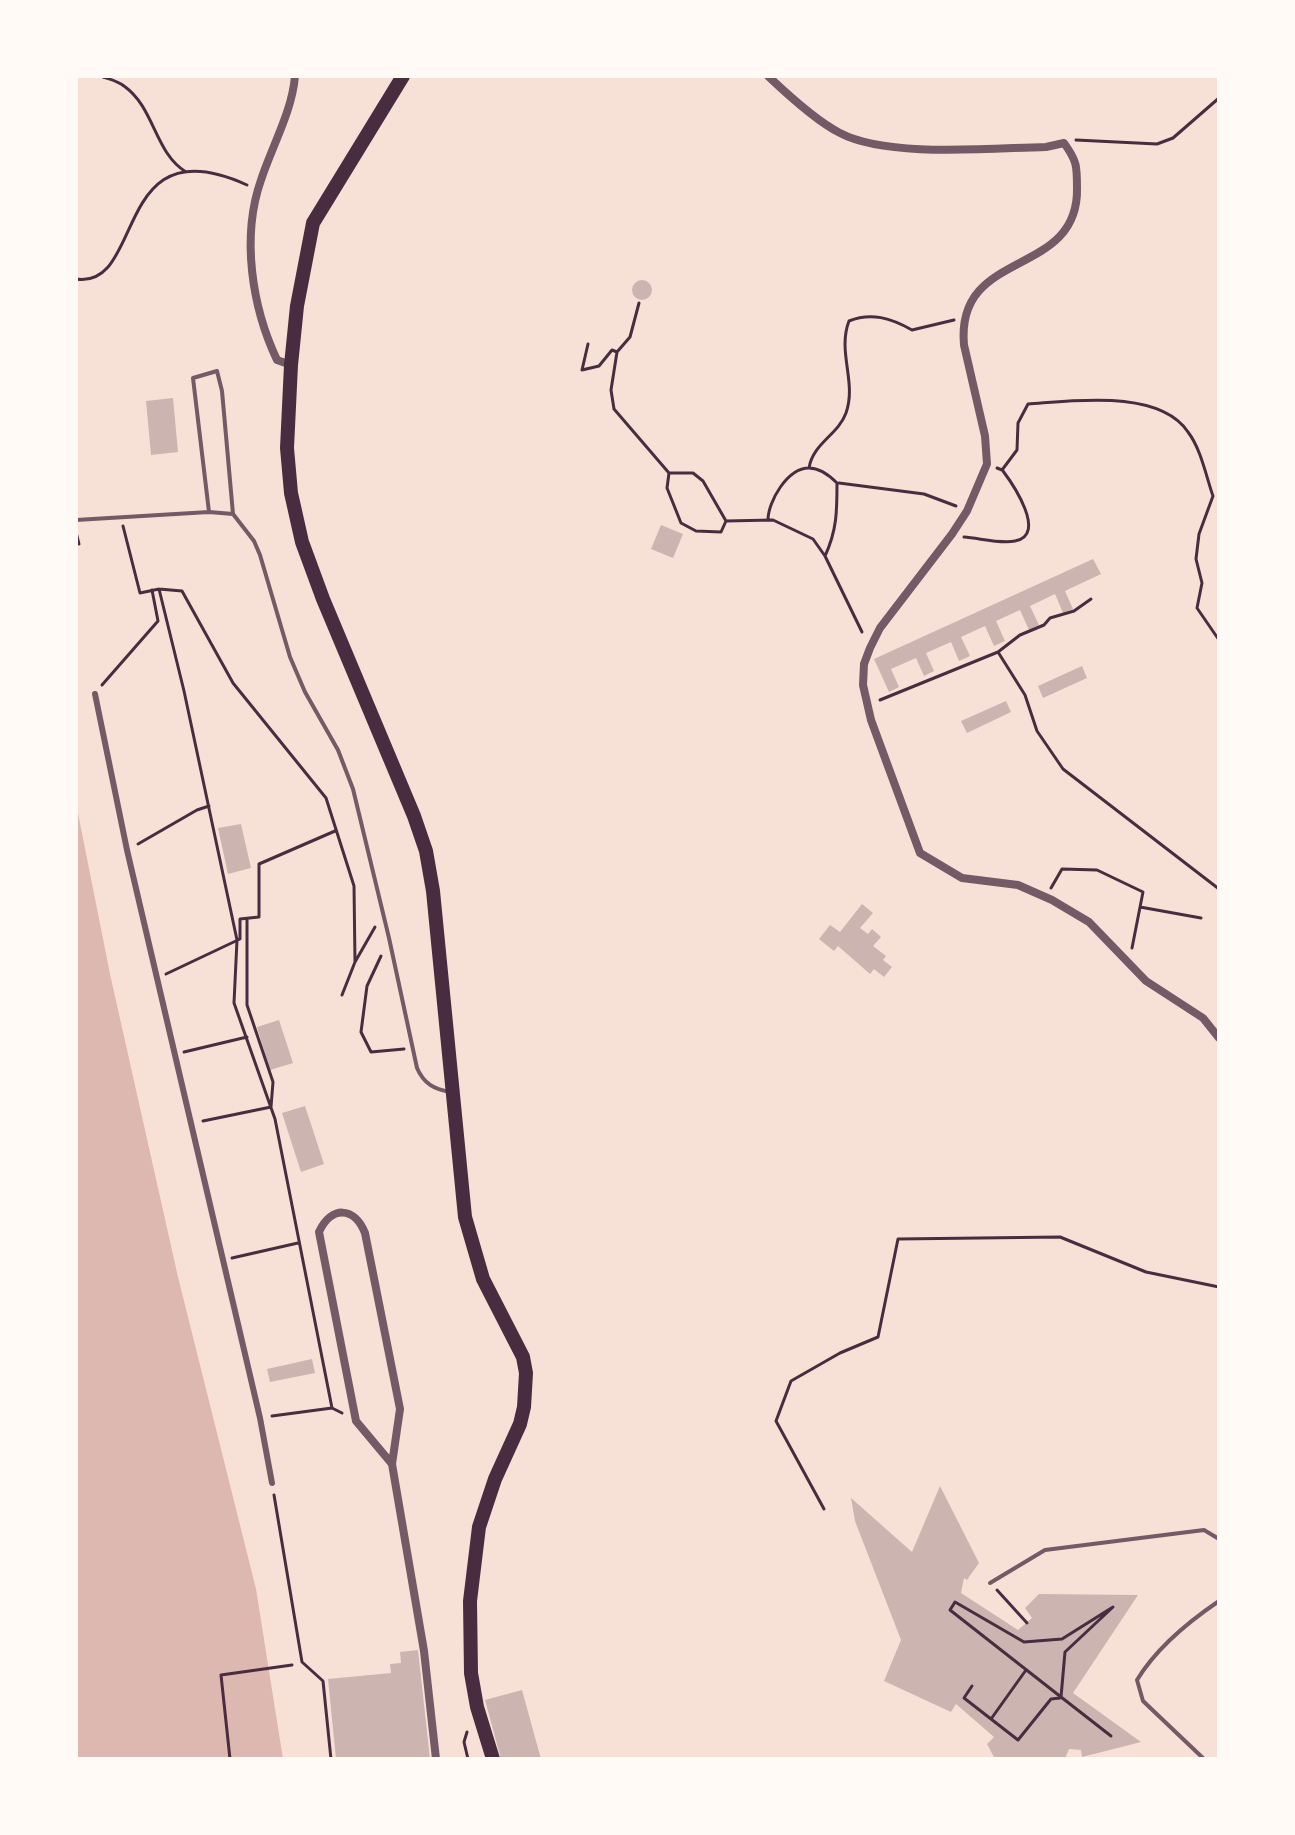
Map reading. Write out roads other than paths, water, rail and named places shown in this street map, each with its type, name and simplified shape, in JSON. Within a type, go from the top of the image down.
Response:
[{"type":"main road","points":[[403,76],[313,223],[297,306],[287,448],[295,514],[323,599],[404,790],[426,851],[433,891],[460,1184],[471,1242],[483,1279],[523,1357],[526,1373],[520,1424],[495,1479],[479,1527],[470,1601],[471,1673],[477,1707],[493,1759]]},
{"type":"street","points":[[291,365],[280,363],[269,343],[255,283],[251,249],[253,207],[290,104],[295,76]]},
{"type":"street","points":[[768,76],[840,133],[865,141],[916,149],[1046,147],[1064,143],[1077,161],[1078,195],[1072,221],[1066,231],[1056,242],[981,287],[967,306],[964,345],[985,436],[987,464],[967,511],[952,534],[880,628],[864,664],[863,685],[871,720],[920,853],[962,878],[1018,885],[1089,922],[1146,981],[1203,1018],[1219,1038]]},
{"type":"street","points":[[95,694],[127,850],[260,1418],[272,1483]]},
{"type":"street","points":[[392,1464],[356,1421],[320,1245],[319,1232],[325,1220],[336,1213],[349,1213],[360,1221],[365,1233],[400,1409],[392,1464],[424,1651],[436,1759]]},
{"type":"lane","points":[[209,512],[193,378],[217,371],[222,391],[233,514],[254,541],[290,657],[345,766],[389,938],[417,1068],[431,1087],[451,1092]]},
{"type":"lane","points":[[76,520],[209,512],[233,514]]},
{"type":"lane","points":[[990,1583],[1045,1550],[1204,1530],[1219,1539]]},
{"type":"lane","points":[[1204,1759],[1143,1701],[1137,1680],[1148,1662],[1193,1618],[1219,1601]]}]
